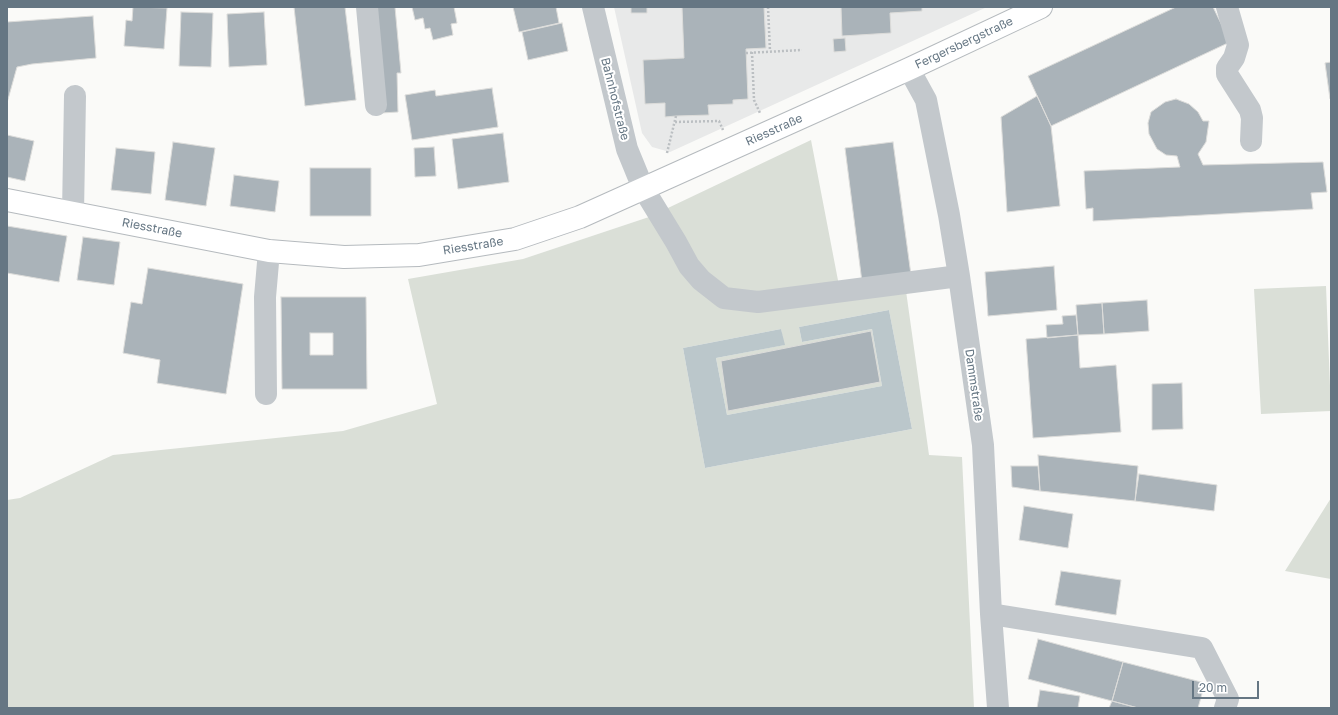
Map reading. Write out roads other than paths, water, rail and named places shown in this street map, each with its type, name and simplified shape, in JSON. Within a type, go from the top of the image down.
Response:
[{"type":"main road","name":"Fergersbergstraße","points":[[909,69],[1041,7]]},
{"type":"main road","name":"Riesstraße","points":[[7,200],[269,251],[344,257],[418,255],[515,239],[580,217],[909,69]]},
{"type":"street","points":[[367,7],[376,106]]},
{"type":"street","name":"Bahnhofstraße","points":[[593,7],[627,149],[643,188],[689,266],[701,280],[724,298],[758,302],[959,276]]},
{"type":"street","points":[[1227,7],[1238,45],[1234,58],[1227,68],[1227,74],[1250,110],[1252,118],[1251,141]]},
{"type":"street","name":"Dammstraße","points":[[909,69],[926,100],[949,215],[983,444],[991,614],[998,708]]},
{"type":"street","points":[[73,213],[75,96]]},
{"type":"street","points":[[266,394],[265,297],[269,251]]},
{"type":"street","points":[[991,614],[1202,648],[1228,699],[1225,708]]}]
